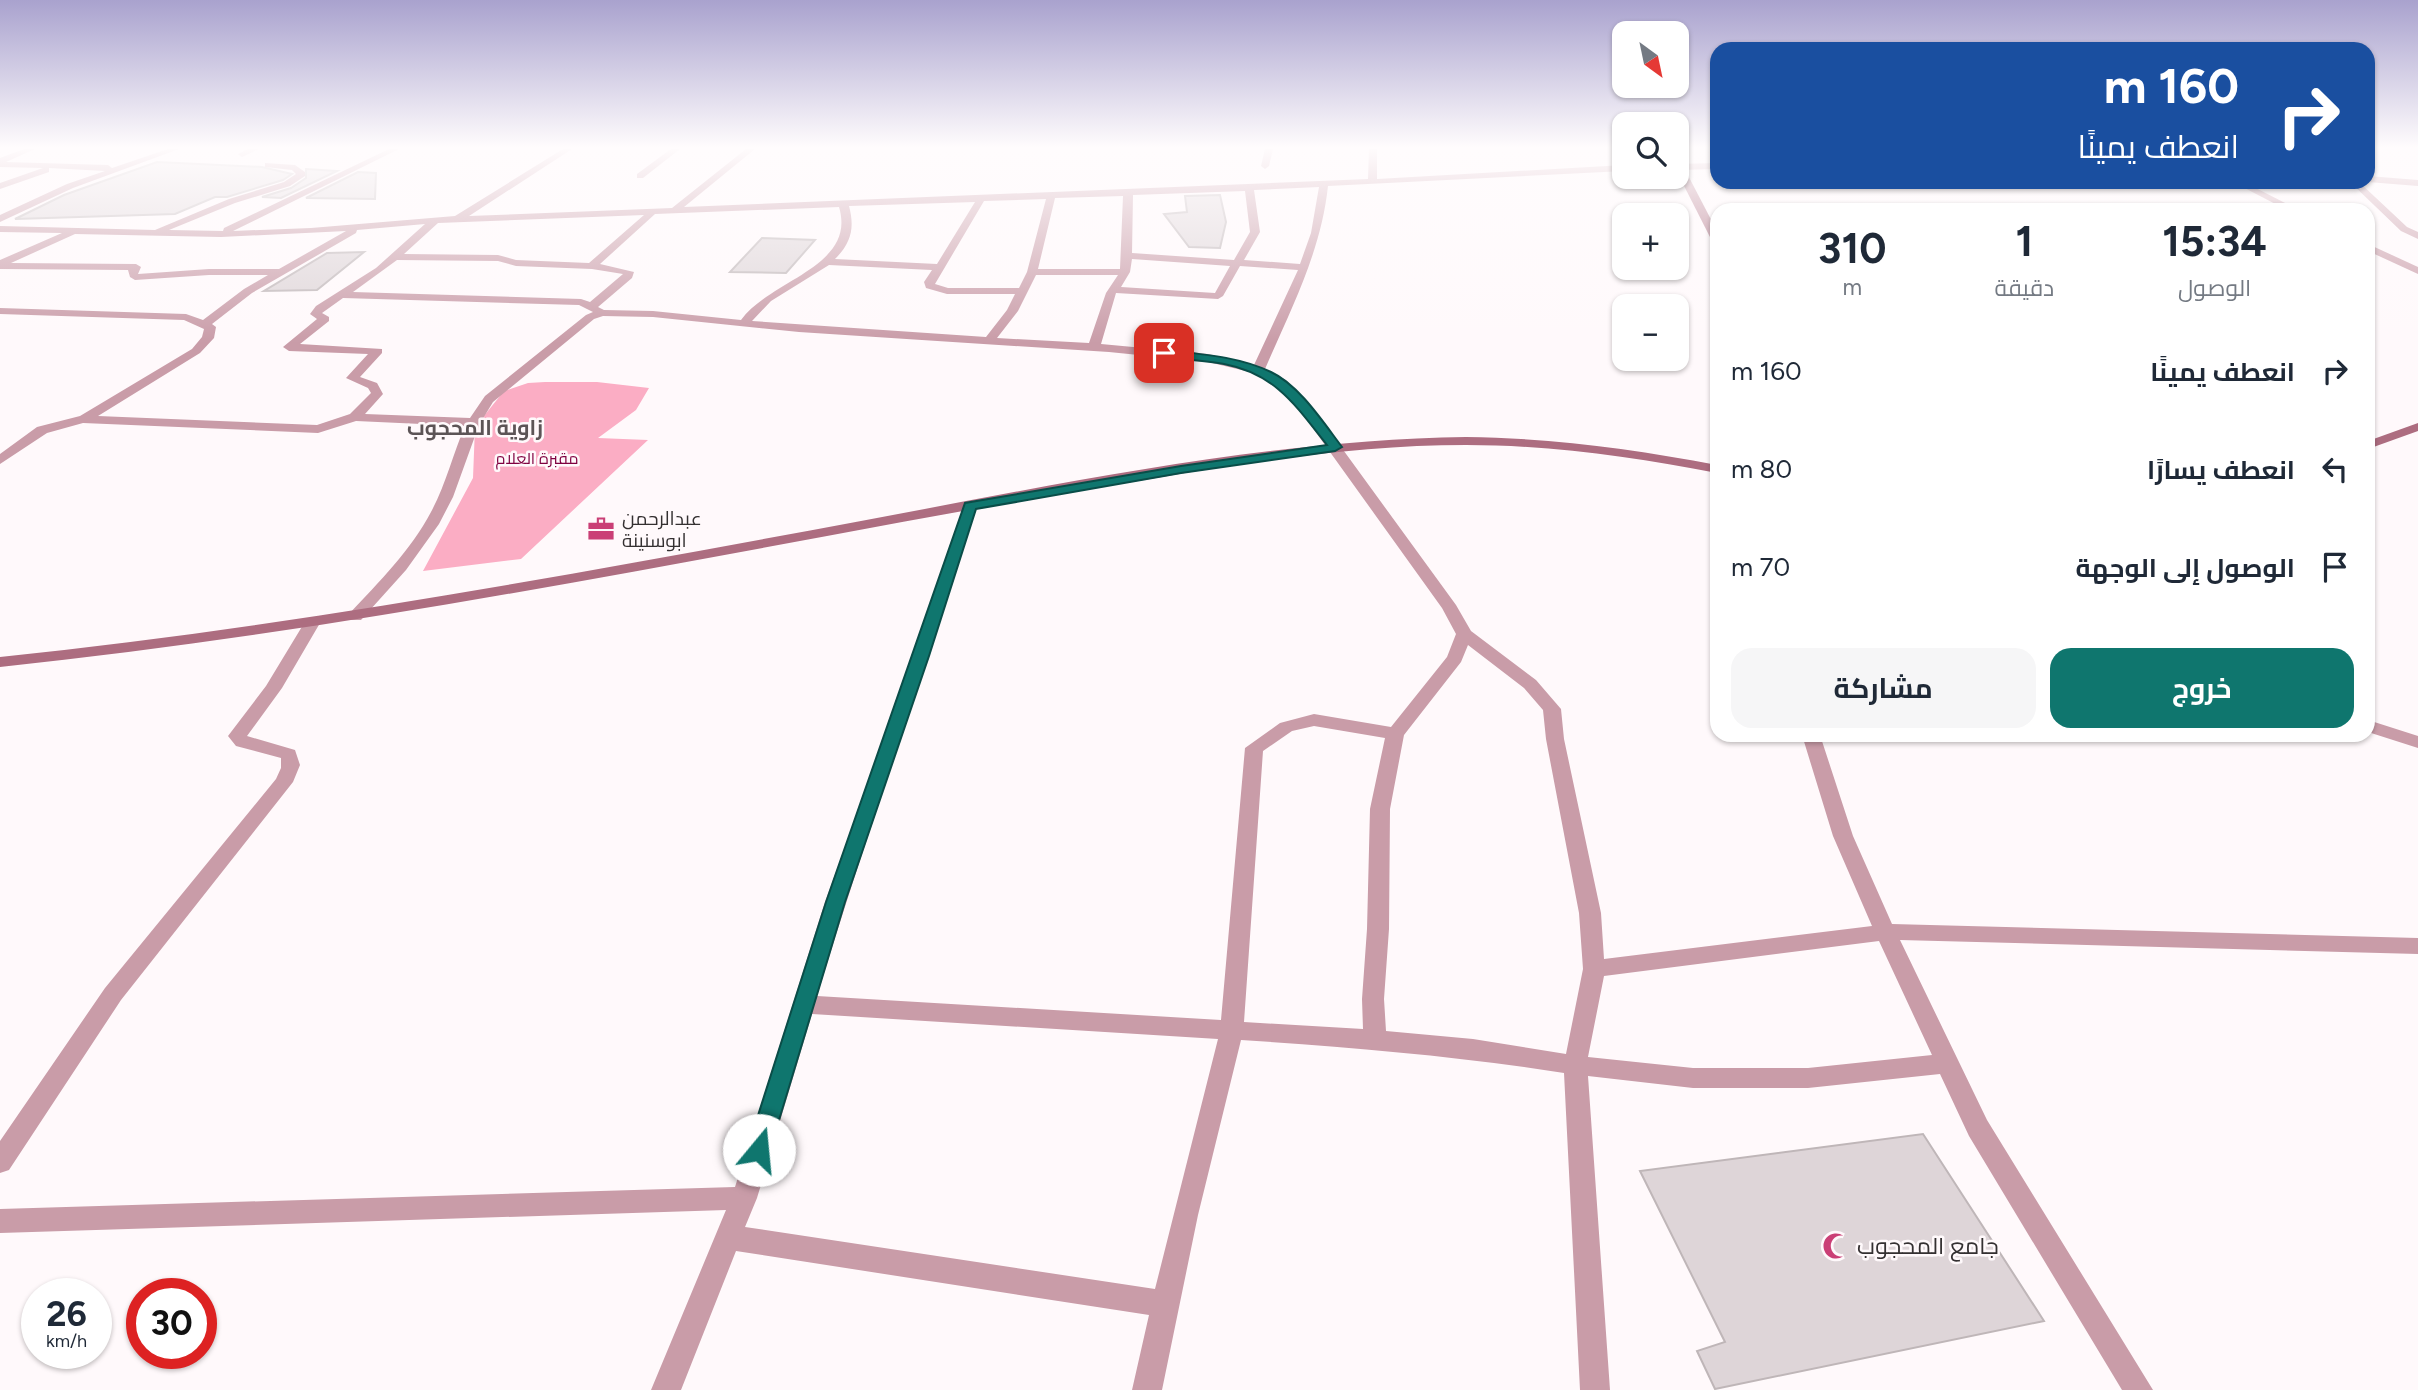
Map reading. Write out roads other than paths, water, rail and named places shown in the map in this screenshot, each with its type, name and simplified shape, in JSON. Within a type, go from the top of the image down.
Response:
[{"type":"street","points":[[154,232],[200,214]]},
{"type":"street","points":[[221,234],[262,214]]},
{"type":"street","points":[[457,219],[465,214]]},
{"type":"street","points":[[0,229],[221,234],[358,229],[457,219],[600,214]]},
{"type":"street","points":[[592,266],[650,214]]},
{"type":"street","points":[[744,324],[765,300],[828,261],[848,239],[848,214]]},
{"type":"street","points":[[972,214],[957,242],[929,282],[940,290],[1023,291]]},
{"type":"street","points":[[989,341],[1023,291],[1032,272],[1047,214]]},
{"type":"street","points":[[1094,347],[1103,315],[1125,272],[1128,214]]},
{"type":"street","points":[[1114,290],[1215,296],[1220,293],[1255,232],[1252,214]]},
{"type":"street","points":[[1258,370],[1313,247],[1322,214]]},
{"type":"street","points":[[2388,214],[2404,229],[2418,236]]},
{"type":"street","points":[[355,417],[377,394],[373,386],[352,378],[378,351],[289,347],[323,322],[324,318],[316,312],[396,257],[434,222]]},
{"type":"street","points":[[205,324],[248,291],[358,229]]},
{"type":"street","points":[[0,265],[75,231]]},
{"type":"street","points":[[2375,250],[2418,271]]},
{"type":"street","points":[[1127,256],[1303,267]]},
{"type":"street","points":[[355,617],[390,579],[439,513],[472,422],[489,399],[590,317],[629,272],[592,266],[516,263],[498,258],[396,257]]},
{"type":"street","points":[[828,261],[940,267]]},
{"type":"street","points":[[0,265],[136,267],[132,272],[135,277],[209,272],[280,272]]},
{"type":"street","points":[[1032,272],[1125,272]]},
{"type":"street","points":[[340,295],[581,302],[597,309],[744,324],[1094,347],[1208,358],[1258,370],[1291,392],[1335,447],[1450,608],[1464,634],[1530,684],[1552,709],[1555,739],[1590,914],[1594,970],[1575,1065],[1595,1390]]},
{"type":"street","points":[[0,311],[187,317],[210,327],[208,338],[196,351],[83,419],[42,430],[0,460]]},
{"type":"street","points":[[83,419],[318,429],[355,417],[472,422]]},
{"type":"street","points":[[2375,443],[2418,428]]},
{"type":"street","points":[[0,662],[85,654],[355,617],[970,506],[1335,447],[1466,441],[1550,445],[1601,449],[1710,468]]},
{"type":"street","points":[[667,1390],[744,1198],[835,902],[922,656],[970,506]]},
{"type":"street","points":[[0,1161],[113,994],[284,782],[292,768],[288,754],[242,742],[237,736],[273,688],[312,623]]},
{"type":"street","points":[[1375,1038],[1373,999],[1378,929],[1380,809],[1395,734],[1455,658],[1464,634]]},
{"type":"street","points":[[1147,1390],[1232,1031],[1254,748],[1286,727],[1314,720],[1395,734]]},
{"type":"street","points":[[2375,728],[2418,742]]},
{"type":"street","points":[[1813,742],[1843,836],[1862,882],[1888,932],[1978,1128],[2138,1390]]},
{"type":"street","points":[[1594,970],[1888,932],[2418,946]]},
{"type":"street","points":[[803,1004],[1375,1038],[1693,1078],[1808,1078],[1948,1063]]},
{"type":"street","points":[[0,1222],[744,1198]]},
{"type":"street","points":[[728,1237],[1166,1304]]},
{"type":"place","name":"عبدالرحمن ابوسنينة","points":[[601,529]]},
{"type":"place","name":"جامع المحجوب","points":[[1836,1246]]},
{"type":"district","name":"زاوية المحجوب","points":[[475,427]]},
{"type":"park label","name":"مقبرة العلام","points":[[537,458]]}]
